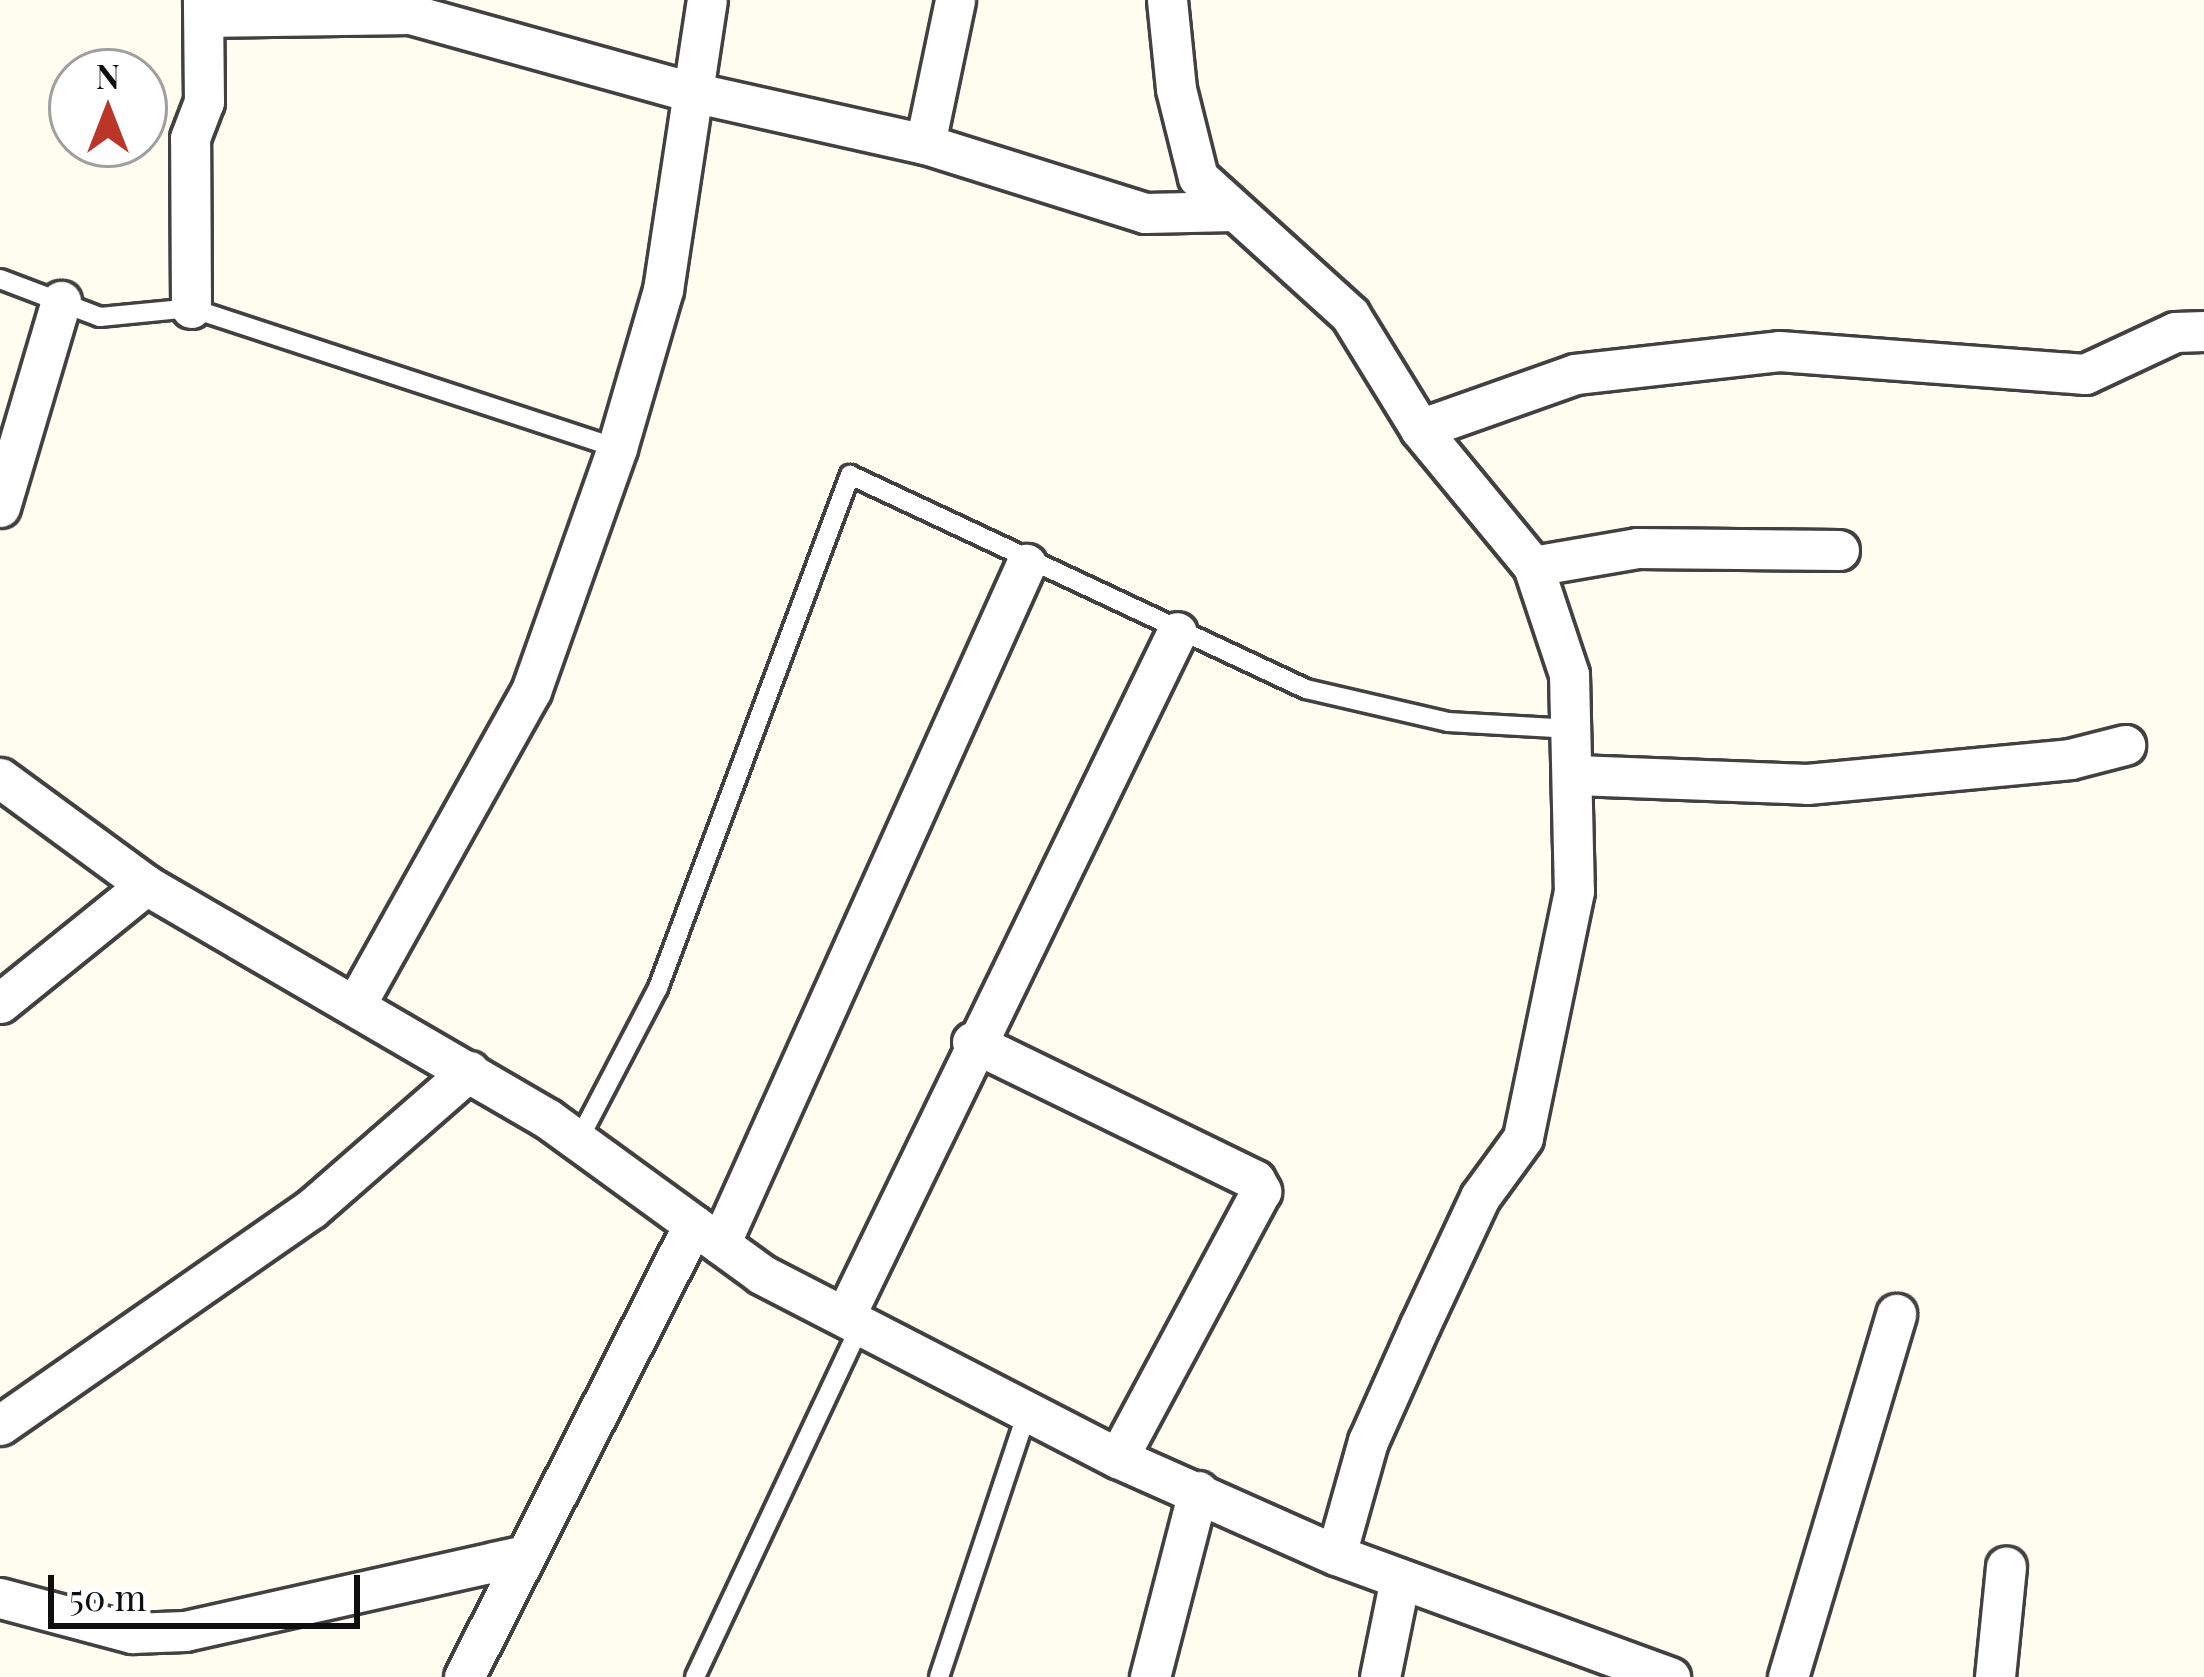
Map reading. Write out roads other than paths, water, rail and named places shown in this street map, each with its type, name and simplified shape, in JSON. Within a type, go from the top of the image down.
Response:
[{"type":"street","points":[[356,1004],[531,691],[617,448],[663,290],[707,0]]},
{"type":"street","points":[[925,144],[955,0]]},
{"type":"street","points":[[1167,0],[1176,89],[1198,176],[1350,315],[1420,429],[1533,566],[1569,674],[1576,775],[1574,891],[1523,1138],[1480,1197],[1420,1324],[1368,1441],[1336,1555]]},
{"type":"street","points":[[191,308],[190,138],[204,102],[204,9],[338,8],[410,14],[692,92],[925,144],[1145,213],[1234,211]]},
{"type":"street","points":[[0,507],[61,301]]},
{"type":"street","points":[[1420,429],[1575,374],[1779,351],[2086,374],[2175,332],[2204,331]]},
{"type":"street","points":[[1533,566],[1637,548],[1839,550]]},
{"type":"street","points":[[464,1677],[521,1556],[706,1234],[1026,564]]},
{"type":"street","points":[[853,1320],[972,1042],[1177,632]]},
{"type":"street","points":[[1576,775],[1829,782],[2070,759],[2125,746]]},
{"type":"street","points":[[0,778],[146,885],[469,1071],[578,1141],[706,1234],[853,1320],[1118,1458],[1336,1555],[1606,1666],[1670,1677]]},
{"type":"street","points":[[0,1003],[146,885]]},
{"type":"street","points":[[972,1042],[1255,1180],[1261,1191],[1118,1458]]},
{"type":"street","points":[[0,1425],[311,1210],[469,1071]]},
{"type":"street","points":[[1787,1677],[1896,1313]]},
{"type":"street","points":[[1150,1677],[1198,1491]]},
{"type":"street","points":[[0,1598],[132,1633],[185,1630],[521,1556]]},
{"type":"street","points":[[1995,1677],[2006,1567]]},
{"type":"street","points":[[1380,1677],[1400,1579]]},
{"type":"lane","points":[[0,279],[100,317],[191,308],[617,448]]},
{"type":"lane","points":[[578,1141],[658,988],[850,475],[1026,564],[1306,689],[1448,722],[1573,729]]},
{"type":"lane","points":[[695,1677],[853,1320]]},
{"type":"lane","points":[[939,1677],[1028,1410]]}]
